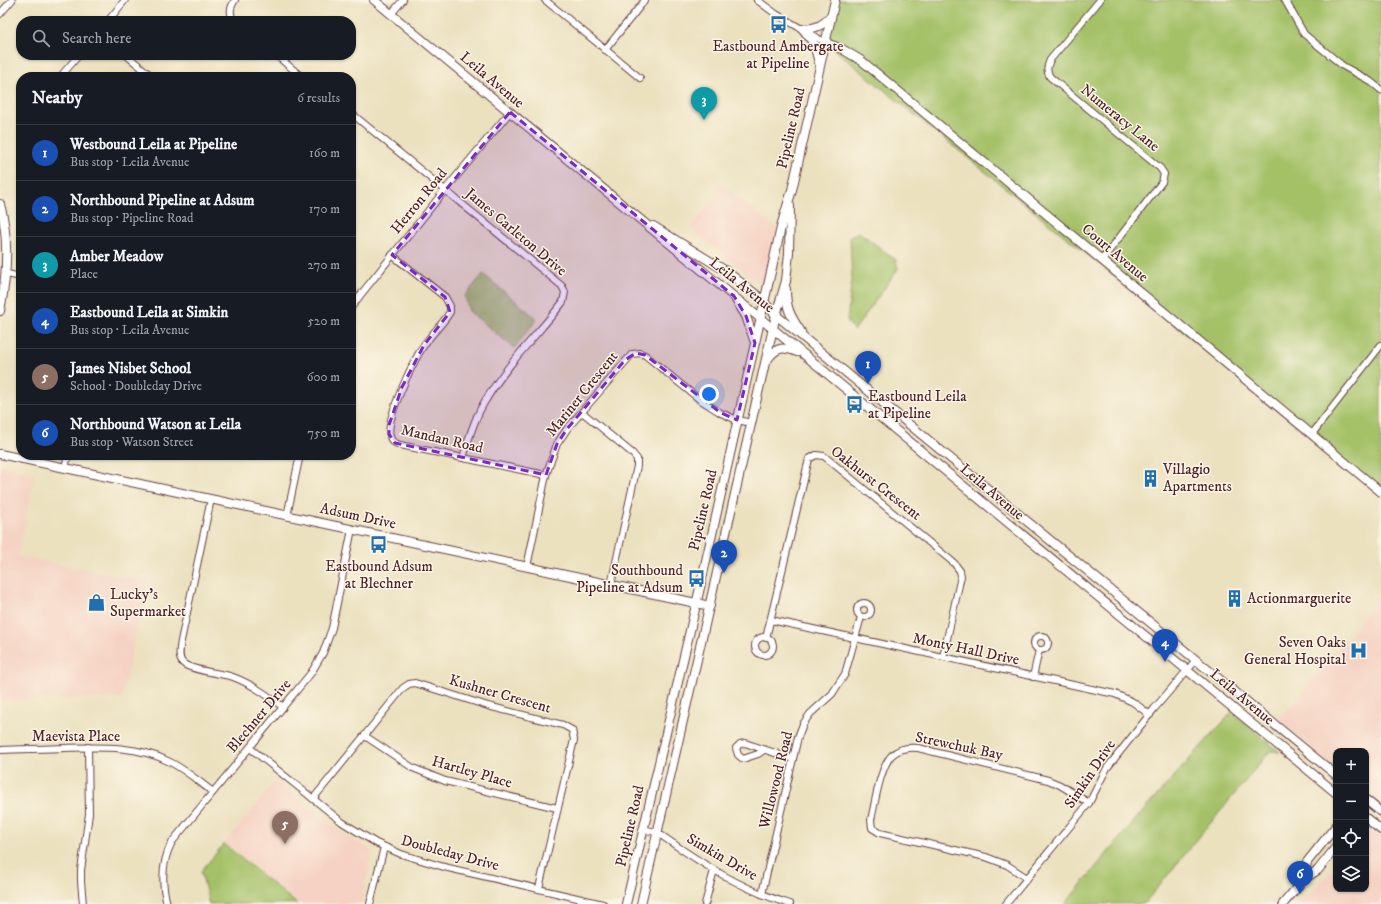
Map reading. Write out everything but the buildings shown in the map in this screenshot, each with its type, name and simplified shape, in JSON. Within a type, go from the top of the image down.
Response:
[{"type":"street","points":[[0,14],[12,0]]},
{"type":"street","points":[[112,16],[125,0]]},
{"type":"street","points":[[232,16],[230,9],[235,0]]},
{"type":"street","name":"Leila Avenue","points":[[374,0],[1333,791]]},
{"type":"street","points":[[391,14],[403,0]]},
{"type":"street","points":[[545,0],[640,78]]},
{"type":"street","points":[[605,50],[645,0]]},
{"type":"street","points":[[757,0],[776,14],[826,43]]},
{"type":"street","name":"Pipeline Road","points":[[626,904],[782,223],[791,193],[835,0]]},
{"type":"street","name":"Numeracy Lane","points":[[1100,0],[1050,60],[1046,68],[1047,72],[1050,77],[1160,168],[1164,174],[1162,182],[1102,260]]},
{"type":"street","points":[[1285,0],[1304,34],[1343,66],[1370,81],[1381,90]]},
{"type":"street","points":[[803,30],[824,24],[832,15]]},
{"type":"street","points":[[803,30],[814,44],[820,66]]},
{"type":"street","name":"Court Avenue","points":[[826,43],[842,49],[862,61],[1381,492]]},
{"type":"street","points":[[64,72],[75,60]]},
{"type":"street","points":[[132,60],[147,72]]},
{"type":"street","points":[[282,60],[296,72]]},
{"type":"street","name":"Herron Road","points":[[356,301],[392,255],[510,112]]},
{"type":"street","name":"James Carleton Drive","points":[[356,117],[562,286],[565,292],[564,302],[510,366],[487,398],[475,423],[463,458]]},
{"type":"street","name":"Pipeline Road","points":[[642,904],[774,330],[776,315],[786,281],[789,253],[791,193]]},
{"type":"street","points":[[0,204],[6,244],[7,274],[0,311]]},
{"type":"street","name":"Leila Avenue","points":[[630,212],[726,271],[759,297],[776,315],[1333,773]]},
{"type":"street","name":"Mandan Road","points":[[392,255],[445,298],[450,306],[450,312],[424,345],[402,387],[390,425],[389,434],[391,440],[400,445],[546,475]]},
{"type":"street","points":[[7,274],[16,276]]},
{"type":"street","points":[[786,281],[786,296],[790,316],[803,337]]},
{"type":"street","points":[[734,296],[746,316],[755,343]]},
{"type":"street","points":[[1312,434],[1381,345]]},
{"type":"street","points":[[766,361],[777,349],[783,348],[803,354]]},
{"type":"street","name":"Mariner Crescent","points":[[527,567],[546,475],[557,444],[567,429],[625,360],[632,354],[640,352],[645,355],[721,413],[737,420],[752,424]]},
{"type":"street","points":[[582,412],[632,453],[637,459],[637,466],[610,585]]},
{"type":"street","name":"Adsum Drive","points":[[0,454],[16,457]]},
{"type":"street","name":"Oakhurst Crescent","points":[[766,638],[809,459],[816,455],[824,456],[954,563],[960,571],[961,576],[943,657]]},
{"type":"street","name":"Adsum Drive","points":[[28,460],[710,606]]},
{"type":"street","points":[[65,468],[67,460]]},
{"type":"street","points":[[287,516],[299,460]]},
{"type":"street","points":[[211,499],[181,641],[181,660],[184,664],[192,668],[232,677],[254,686],[283,707]]},
{"type":"street","name":"Blechner Drive","points":[[167,904],[163,884],[163,871],[168,849],[175,838],[315,668],[328,641],[332,628],[352,530]]},
{"type":"street","name":"Willowood Road","points":[[762,894],[798,737],[803,724],[810,714],[832,694],[845,674],[861,617]]},
{"type":"street","name":"Monty Hall Drive","points":[[771,620],[1115,694],[1134,702],[1150,715]]},
{"type":"street","points":[[1033,677],[1039,650]]},
{"type":"street","name":"Simkin Drive","points":[[1006,904],[1089,803],[1107,768],[1196,660]]},
{"type":"street","name":"Kushner Crescent","points":[[313,799],[403,688],[409,684],[415,683],[488,706],[563,725],[572,730],[574,740],[539,888]]},
{"type":"street","name":"Hartley Place","points":[[364,736],[413,768],[445,781],[557,808]]},
{"type":"street","points":[[83,904],[81,881],[89,814],[88,747]]},
{"type":"street","name":"Maevista Place","points":[[0,750],[88,747],[118,748],[156,756],[169,761],[213,792]]},
{"type":"street","name":"Doubleday Drive","points":[[250,748],[342,822],[384,847],[411,858],[444,867],[603,904]]},
{"type":"street","name":"Strewchuk Bay","points":[[1027,878],[998,861],[880,833],[872,828],[871,820],[883,770],[892,755],[899,750],[918,748],[1027,774],[1060,785],[1089,803]]},
{"type":"street","points":[[764,750],[792,759]]},
{"type":"street","points":[[1369,804],[1381,812]]},
{"type":"street","points":[[1368,820],[1381,830]]},
{"type":"street","name":"Simkin Drive","points":[[644,829],[658,833],[714,870],[742,886],[790,904]]},
{"type":"street","points":[[1304,878],[1307,862],[1333,830]]},
{"type":"street","points":[[370,904],[384,847]]},
{"type":"street","points":[[1283,904],[1304,878],[1318,870],[1333,851]]},
{"type":"street","points":[[705,904],[714,870]]},
{"type":"highlighted area","points":[[510,112],[734,296],[746,316],[755,343],[737,420],[721,413],[645,355],[636,353],[625,360],[567,429],[557,444],[546,475],[395,443],[389,434],[389,425],[402,387],[424,345],[450,312],[445,297],[392,255]]},
{"type":"shaded area","points":[[720,184],[778,229],[767,282],[763,287],[690,228],[715,198],[715,190]]},
{"type":"shaded area","points":[[0,466],[35,474],[18,556],[147,582],[122,698],[0,700]]},
{"type":"shaded area","name":"Seven Oaks General Hospital","points":[[1381,595],[1381,808],[1369,798],[1369,748],[1333,748],[1333,767],[1277,718],[1292,706]]},
{"type":"shaded area","points":[[275,781],[340,832],[373,852],[361,904],[299,904],[225,843]]},
{"type":"shaded area","points":[[1369,827],[1381,837],[1381,904],[1299,904],[1333,870],[1333,892],[1369,892]]},
{"type":"green space","points":[[836,0],[1381,0],[1381,492],[826,43]]},
{"type":"green space","points":[[859,232],[896,260],[898,269],[854,331],[847,320],[852,279],[850,236]]},
{"type":"green space","points":[[483,274],[537,319],[514,348],[469,311],[465,296]]},
{"type":"green space","points":[[1232,712],[1280,752],[1270,751],[1144,904],[1065,904],[1135,820]]},
{"type":"green space","points":[[224,844],[297,904],[209,904],[201,871]]},
{"type":"place","name":"Eastbound Ambergate at Pipeline","points":[[778,25]]},
{"type":"place","name":"Amber Meadow","points":[[704,120]]},
{"type":"place","name":"Westbound Leila at Pipeline","points":[[868,384]]},
{"type":"place","name":"Eastbound Leila at Pipeline","points":[[855,405]]},
{"type":"place","name":"Villagio Apartments","points":[[1150,478]]},
{"type":"place","name":"Eastbound Adsum at Blechner","points":[[379,545]]},
{"type":"place","name":"Northbound Pipeline at Adsum","points":[[724,573]]},
{"type":"place","name":"Southbound Pipeline at Adsum","points":[[696,579]]},
{"type":"place","name":"Actionmarguerite","points":[[1234,598]]},
{"type":"place","name":"Lucky's Supermarket","points":[[97,603]]},
{"type":"place","name":"Seven Oaks General Hospital","points":[[1359,651]]},
{"type":"place","name":"Eastbound Leila at Simkin","points":[[1165,662]]},
{"type":"place","name":"James Nisbet School","points":[[285,844]]},
{"type":"place","name":"Northbound Watson at Leila","points":[[1300,894]]}]
